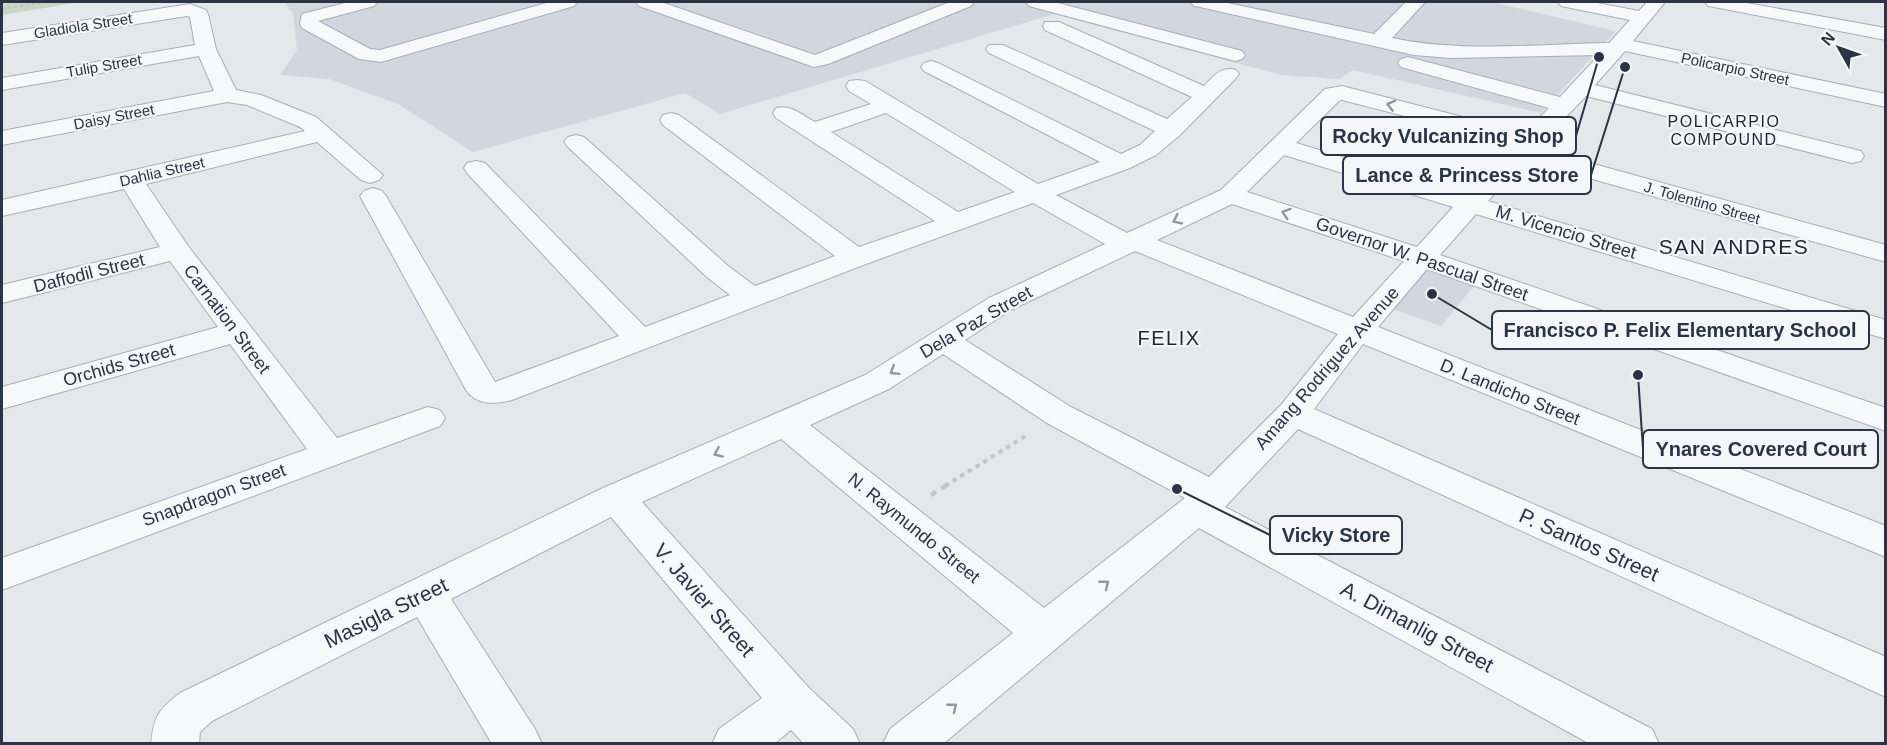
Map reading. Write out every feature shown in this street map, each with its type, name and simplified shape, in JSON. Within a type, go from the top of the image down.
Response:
[{"type":"street","points":[[368,2],[309,18],[309,24],[366,55],[381,56],[568,2]]},
{"type":"street","points":[[645,2],[814,61],[965,2]]},
{"type":"street","points":[[206,49],[227,95],[253,100],[308,122],[372,185],[483,390],[490,393],[500,392],[856,258],[1121,163],[1148,150],[1172,130],[1232,64],[1035,2]]},
{"type":"street","name":"Policarpio Street","points":[[1200,2],[1377,42],[1450,52],[1618,46],[1886,101]]},
{"type":"street","points":[[1377,42],[1416,2]]},
{"type":"street","points":[[1567,2],[1643,17]]},
{"type":"street","name":"Amang Rodriguez Avenue","points":[[907,744],[1205,503],[1293,413],[1357,331],[1471,203],[1581,88],[1656,2]]},
{"type":"street","points":[[1714,2],[1758,5],[1828,23],[1886,34]]},
{"type":"street","points":[[1828,23],[1837,2]]},
{"type":"street","points":[[1258,15],[1290,5],[1319,10]]},
{"type":"street","name":"Gladiola Street","points":[[2,39],[190,9],[199,14],[206,49]]},
{"type":"street","points":[[1373,20],[1394,24]]},
{"type":"street","points":[[1052,26],[1206,94]]},
{"type":"street","name":"Tulip Street","points":[[2,84],[206,49]]},
{"type":"street","points":[[996,49],[1172,130]]},
{"type":"street","points":[[1331,51],[1361,53],[1397,60],[1564,105]]},
{"type":"street","points":[[931,67],[1121,163]]},
{"type":"street","name":"D. Landicho Street","points":[[858,86],[1036,194],[1130,243],[1886,542]]},
{"type":"street","points":[[1581,88],[1852,156]]},
{"type":"street","name":"J. Tolentino Street","points":[[1342,93],[1886,254]]},
{"type":"street","name":"Dela Paz Street","points":[[616,498],[877,382],[1000,304],[1230,195],[1333,94],[1342,93]]},
{"type":"street","name":"Daisy Street","points":[[2,138],[227,95]]},
{"type":"street","points":[[812,131],[889,105]]},
{"type":"street","points":[[784,113],[955,222]]},
{"type":"street","points":[[671,120],[856,258]]},
{"type":"street","name":"Dahlia Street","points":[[2,208],[322,134]]},
{"type":"street","points":[[576,142],[718,272],[751,297]]},
{"type":"street","name":"M. Vicencio Street","points":[[1280,146],[1886,330]]},
{"type":"street","points":[[476,168],[639,339]]},
{"type":"street","name":"Carnation Street","points":[[131,180],[177,251],[329,453]]},
{"type":"street","name":"Governor W. Pascual Street","points":[[1230,195],[1422,258],[1886,420]]},
{"type":"street","name":"Daffodil Street","points":[[2,294],[177,251]]},
{"type":"street","name":"Orchids Street","points":[[2,398],[236,332]]},
{"type":"street","name":"A. Dimanlig Street","points":[[943,340],[1059,415],[1205,503],[1635,744]]},
{"type":"street","name":"P. Santos Street","points":[[1293,413],[1886,678]]},
{"type":"street","name":"Snapdragon Street","points":[[2,574],[428,418]]},
{"type":"street","name":"N. Raymundo Street","points":[[785,423],[1044,633]]},
{"type":"street","name":"Masigla Street","points":[[176,744],[177,723],[196,707],[616,498]]},
{"type":"street","name":"V. Javier Street","points":[[616,498],[793,702]]},
{"type":"street","points":[[425,594],[518,744]]},
{"type":"street","points":[[736,744],[793,702],[836,744]]},
{"type":"path","points":[[2,9],[48,2]]},
{"type":"path","points":[[898,516],[1059,415]]},
{"type":"shaded area","points":[[284,2],[1491,2],[1616,31],[1541,113],[1353,70],[1339,79],[1281,75],[1054,14],[720,114],[685,93],[473,152],[398,104],[329,79],[280,75],[297,50],[293,13]]},
{"type":"shaded area","points":[[1423,263],[1477,282],[1441,326],[1385,306]]},
{"type":"green space","points":[[2,2],[81,2],[2,15]]},
{"type":"place","name":"Rocky Vulcanizing Shop","points":[[1599,57]]},
{"type":"place","name":"Lance & Princess Store","points":[[1625,67]]},
{"type":"place","name":"Francisco P. Felix Elementary School","points":[[1432,294]]},
{"type":"place","name":"Ynares Covered Court","points":[[1638,375]]},
{"type":"place","name":"Vicky Store","points":[[1177,489]]},
{"type":"district","name":"POLICARPIO COMPOUND","points":[[1724,130]]},
{"type":"district","name":"SAN ANDRES","points":[[1734,247]]},
{"type":"district","name":"FELIX","points":[[1169,338]]}]
